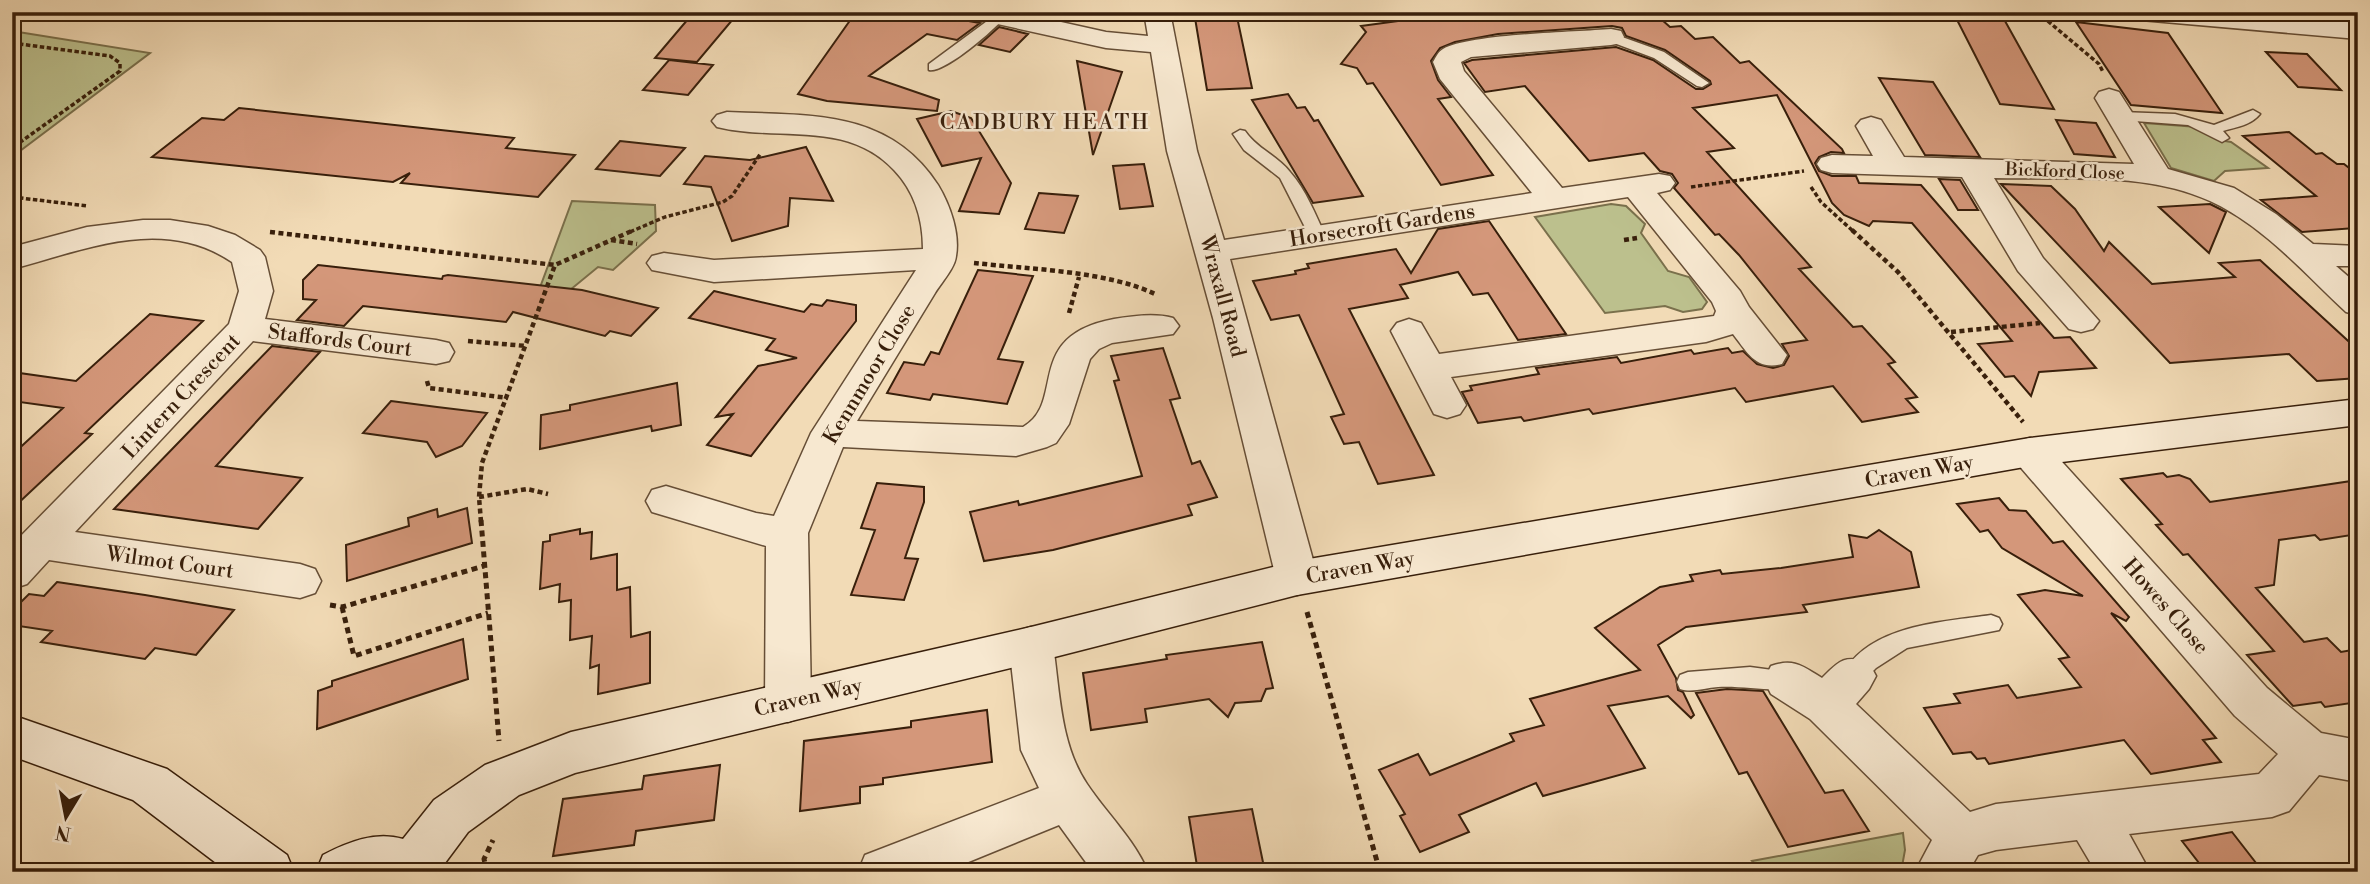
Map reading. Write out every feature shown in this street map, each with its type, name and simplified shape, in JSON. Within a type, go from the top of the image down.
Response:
[{"type":"street","points":[[1555,12],[1573,40]]},
{"type":"street","points":[[2141,12],[2358,31]]},
{"type":"street","points":[[988,14],[1130,44],[1159,29]]},
{"type":"street","name":"Wraxall Road","points":[[1159,29],[1182,151],[1297,578]]},
{"type":"street","points":[[1554,199],[1450,73],[1447,62],[1450,56],[1466,49],[1611,37]]},
{"type":"street","name":"Bickford Close","points":[[2115,107],[2157,176]]},
{"type":"street","points":[[664,262],[714,271],[940,258],[938,225],[924,186],[905,164],[876,142],[840,130],[727,121]]},
{"type":"street","points":[[1871,127],[1893,165]]},
{"type":"street","name":"Bickford Close","points":[[1825,166],[1972,167],[2157,176],[2199,185],[2229,198],[2260,217],[2358,304]]},
{"type":"street","name":"Bickford Close","points":[[1972,167],[2030,264],[2081,320]]},
{"type":"street","points":[[1650,184],[1728,299],[1733,311],[1769,355]]},
{"type":"street","name":"Horsecroft Gardens","points":[[1211,251],[1650,184]]},
{"type":"street","name":"Lintern Crescent","points":[[12,259],[38,249],[95,236],[139,230],[184,231],[221,240],[248,257],[256,291],[245,328],[27,557]]},
{"type":"street","points":[[2301,254],[2358,256]]},
{"type":"street","name":"Kennmoor Close","points":[[788,702],[788,533],[830,433],[940,258]]},
{"type":"street","points":[[1428,368],[1706,330],[1729,323],[1733,311]]},
{"type":"street","points":[[830,433],[1016,442],[1041,434],[1055,416],[1074,358],[1085,341],[1163,315]]},
{"type":"street","name":"Staffords Court","points":[[245,328],[436,352]]},
{"type":"street","points":[[1409,331],[1447,405]]},
{"type":"street","name":"Craven Way","points":[[416,869],[451,816],[502,780],[571,753],[1031,645],[1297,578],[1590,525],[2038,451],[2358,411]]},
{"type":"street","name":"Howes Close","points":[[2038,451],[2251,702],[2309,752]]},
{"type":"street","points":[[666,501],[756,529],[788,533]]},
{"type":"street","name":"Wilmot Court","points":[[27,557],[300,581]]},
{"type":"street","points":[[1031,645],[1045,750],[1069,799],[1124,872]]},
{"type":"street","points":[[1822,687],[1951,854],[1996,827],[2272,794],[2309,752],[2358,761]]},
{"type":"street","points":[[12,735],[150,784],[269,872]]},
{"type":"street","points":[[883,872],[1069,799]]},
{"type":"street","points":[[2090,817],[2125,872]]},
{"type":"street","points":[[341,872],[352,865],[378,859],[416,869]]},
{"type":"lane","points":[[934,67],[978,35],[988,14]]},
{"type":"lane","points":[[1611,37],[1635,42],[1660,54],[1702,83]]},
{"type":"lane","points":[[2115,107],[2200,122],[2218,133],[2253,114]]},
{"type":"lane","points":[[1240,134],[1252,150],[1283,173],[1300,199],[1317,235]]},
{"type":"lane","points":[[1688,682],[1737,675],[1822,687],[1889,644],[1907,638],[1991,624]]},
{"type":"path","points":[[2037,12],[2099,64],[2115,94],[2115,107]]},
{"type":"path","points":[[12,43],[110,56],[120,62],[120,71],[12,148]]},
{"type":"path","points":[[221,240],[262,231],[555,265],[665,218],[723,202],[732,196],[780,124]]},
{"type":"path","points":[[1650,184],[1690,187],[1825,166]]},
{"type":"path","points":[[1825,166],[1812,173],[1810,183],[1814,192],[1898,272],[1950,332],[2038,451]]},
{"type":"path","points":[[12,197],[99,207],[95,236]]},
{"type":"path","points":[[940,258],[1124,281],[1150,289],[1163,315]]},
{"type":"path","points":[[487,872],[484,859],[498,828],[502,780],[479,497],[482,463],[555,265]]},
{"type":"path","points":[[1950,332],[2081,320]]},
{"type":"path","points":[[479,497],[527,489],[548,494]]},
{"type":"path","points":[[300,581],[295,599],[342,607],[484,566]]},
{"type":"path","points":[[1297,578],[1380,872]]},
{"type":"path","points":[[342,607],[354,656],[488,613]]},
{"type":"green space","points":[[12,31],[150,53],[12,157]]},
{"type":"green space","points":[[2144,123],[2198,127],[2219,140],[2231,142],[2268,168],[2225,171],[2214,181],[2171,168]]},
{"type":"green space","points":[[572,201],[655,205],[656,231],[613,270],[598,267],[553,304],[535,301]]},
{"type":"green space","points":[[1611,204],[1626,206],[1645,224],[1641,233],[1668,271],[1689,277],[1707,302],[1702,309],[1683,312],[1665,306],[1605,313],[1535,217]]},
{"type":"green space","points":[[1903,833],[1905,850],[1901,872],[1762,872],[1752,861]]},
{"type":"building","points":[[694,12],[739,12],[697,62],[655,58]]},
{"type":"building","points":[[856,12],[964,12],[969,21],[980,23],[957,40],[927,34],[869,76],[939,100],[937,111],[827,101],[798,94]]},
{"type":"building","points":[[1194,12],[1236,12],[1252,88],[1207,90]]},
{"type":"building","points":[[1431,12],[1653,12],[1670,27],[1681,26],[1695,39],[1713,37],[1740,63],[1749,61],[1842,149],[1844,153],[1831,152],[1819,157],[1815,163],[1819,171],[1832,176],[1856,176],[1859,183],[1921,185],[2054,338],[2070,337],[2096,368],[2039,372],[2031,396],[2014,376],[2005,377],[1978,344],[2012,341],[1912,223],[1873,221],[1869,226],[1844,215],[1832,203],[1777,95],[1693,108],[1734,148],[1707,152],[1811,267],[1799,269],[1853,327],[1862,326],[1895,362],[1888,364],[1917,397],[1906,399],[1918,412],[1862,422],[1833,386],[1746,402],[1735,388],[1593,414],[1589,409],[1524,421],[1521,417],[1478,423],[1462,392],[1472,390],[1470,386],[1539,374],[1536,368],[1617,357],[1621,363],[1691,350],[1694,354],[1728,348],[1732,353],[1743,351],[1757,364],[1773,368],[1784,365],[1789,356],[1782,344],[1807,340],[1739,255],[1719,234],[1715,235],[1674,188],[1678,183],[1672,174],[1660,171],[1644,153],[1589,161],[1525,86],[1485,92],[1464,63],[1472,60],[1616,47],[1653,60],[1696,89],[1703,89],[1711,84],[1710,81],[1665,50],[1626,36],[1622,28],[1612,26],[1498,34],[1455,42],[1440,48],[1431,61],[1438,80],[1451,97],[1438,99],[1493,175],[1441,185],[1373,83],[1367,84],[1357,68],[1341,64],[1366,32],[1361,26],[1435,16]]},
{"type":"building","points":[[1953,12],[2000,12],[2054,109],[2000,104]]},
{"type":"building","points":[[2076,22],[2168,33],[2222,113],[2131,105]]},
{"type":"building","points":[[999,27],[1028,34],[1010,52],[979,45]]},
{"type":"building","points":[[2266,52],[2307,54],[2341,90],[2298,87]]},
{"type":"building","points":[[669,60],[713,65],[688,95],[643,90]]},
{"type":"building","points":[[1077,61],[1122,72],[1093,155]]},
{"type":"building","points":[[1879,78],[1933,82],[1980,157],[1925,155]]},
{"type":"building","points":[[1288,94],[1297,108],[1305,107],[1314,121],[1318,120],[1363,196],[1313,203],[1252,100]]},
{"type":"building","points":[[239,108],[514,138],[506,148],[575,155],[538,197],[401,183],[410,173],[393,182],[152,157],[202,118],[224,120]]},
{"type":"building","points":[[951,111],[971,118],[1011,183],[999,214],[959,211],[981,158],[942,166],[917,119]]},
{"type":"building","points":[[2056,120],[2096,123],[2115,157],[2074,154]]},
{"type":"building","points":[[2289,132],[2316,154],[2322,153],[2337,164],[2344,164],[2358,175],[2358,231],[2355,228],[2302,232],[2261,200],[2316,196],[2243,136]]},
{"type":"building","points":[[620,141],[685,148],[660,176],[596,169]]},
{"type":"building","points":[[806,147],[833,201],[790,198],[788,226],[732,241],[711,187],[684,184],[705,156],[750,160]]},
{"type":"building","points":[[1144,164],[1153,206],[1120,209],[1113,166]]},
{"type":"building","points":[[1939,179],[1960,180],[1978,210],[1958,210]]},
{"type":"building","points":[[2001,184],[2051,186],[2075,209],[2104,251],[2109,242],[2152,284],[2235,277],[2219,263],[2260,260],[2358,350],[2358,378],[2317,381],[2289,354],[2170,363]]},
{"type":"building","points":[[1039,193],[1078,196],[1064,233],[1025,229]]},
{"type":"building","points":[[2210,204],[2226,212],[2209,253],[2159,207]]},
{"type":"building","points":[[1489,221],[1566,334],[1518,340],[1488,293],[1473,295],[1458,272],[1400,285],[1408,298],[1349,309],[1434,475],[1378,484],[1359,442],[1344,444],[1331,417],[1344,414],[1299,315],[1271,320],[1253,281],[1296,274],[1295,271],[1309,268],[1307,264],[1396,249],[1411,273],[1438,229]]},
{"type":"building","points":[[318,265],[442,279],[448,275],[582,290],[658,308],[631,336],[610,331],[605,336],[513,312],[506,322],[363,306],[344,326],[297,320],[316,300],[303,299],[303,280]]},
{"type":"building","points":[[978,270],[1033,276],[998,359],[1023,362],[1007,404],[933,394],[930,400],[887,393],[904,362],[924,365],[931,352],[939,354]]},
{"type":"building","points":[[714,291],[804,312],[811,304],[822,306],[827,300],[856,305],[856,321],[751,456],[707,445],[733,414],[716,417],[758,366],[797,358],[766,350],[775,339],[689,318]]},
{"type":"building","points":[[150,314],[203,321],[85,433],[92,434],[12,509],[12,455],[63,408],[12,401],[12,372],[76,381]]},
{"type":"building","points":[[272,346],[320,352],[216,466],[302,478],[258,529],[114,509]]},
{"type":"building","points":[[1163,348],[1180,398],[1170,400],[1192,464],[1200,461],[1217,497],[1188,505],[1192,515],[1053,550],[984,561],[970,512],[1018,501],[1019,505],[1142,476],[1114,381],[1119,380],[1111,356]]},
{"type":"building","points":[[677,383],[681,425],[652,431],[651,426],[540,449],[541,415],[570,410],[570,405]]},
{"type":"building","points":[[391,401],[487,413],[462,446],[436,457],[427,442],[363,433]]},
{"type":"building","points":[[2163,473],[2167,477],[2179,475],[2190,479],[2210,502],[2358,480],[2358,534],[2320,540],[2315,535],[2279,540],[2274,585],[2256,588],[2304,642],[2327,638],[2341,652],[2358,649],[2358,702],[2325,707],[2321,702],[2293,706],[2247,655],[2274,651],[2188,554],[2183,555],[2156,525],[2162,524],[2121,479]]},
{"type":"building","points":[[877,483],[924,487],[924,502],[905,558],[918,559],[904,600],[851,595],[875,530],[861,528]]},
{"type":"building","points":[[1999,498],[2009,510],[2026,511],[2053,543],[2063,541],[2129,617],[2126,621],[2111,613],[2216,738],[2203,740],[2221,762],[2151,774],[2124,740],[1989,764],[1985,758],[1977,759],[1971,752],[1953,754],[1924,708],[1960,703],[1954,694],[2008,685],[2017,698],[2081,687],[2059,659],[2069,657],[2018,595],[2045,590],[2083,596],[2002,548],[1988,530],[1980,532],[1957,504]]},
{"type":"building","points":[[467,508],[472,543],[347,581],[346,545],[409,526],[408,518],[437,509],[438,517]]},
{"type":"building","points":[[580,529],[580,534],[592,532],[591,559],[617,554],[617,590],[630,587],[631,637],[650,632],[650,683],[598,694],[599,665],[590,668],[592,636],[570,640],[571,600],[559,602],[560,584],[540,589],[543,542],[550,541],[550,535]]},
{"type":"building","points":[[1879,530],[1911,552],[1919,587],[1803,605],[1807,612],[1686,627],[1658,645],[1676,678],[1678,690],[1683,692],[1694,715],[1691,718],[1668,696],[1608,706],[1645,768],[1543,796],[1536,783],[1459,815],[1469,832],[1420,852],[1400,816],[1405,814],[1379,770],[1418,754],[1430,775],[1514,741],[1510,734],[1544,725],[1530,699],[1640,670],[1595,628],[1660,587],[1693,581],[1690,575],[1720,570],[1722,574],[1853,557],[1849,535],[1867,538]]},
{"type":"building","points":[[57,582],[234,610],[196,655],[155,648],[145,659],[41,642],[52,631],[12,625],[12,611],[29,594],[44,596]]},
{"type":"building","points":[[463,639],[468,679],[317,729],[318,691],[332,686],[332,681]]},
{"type":"building","points":[[1262,642],[1273,688],[1266,689],[1261,701],[1235,703],[1228,717],[1209,699],[1145,709],[1147,722],[1091,730],[1083,673],[1167,659],[1166,655]]},
{"type":"building","points":[[1727,689],[1763,691],[1825,793],[1843,790],[1869,831],[1788,847],[1747,772],[1739,774],[1696,693]]},
{"type":"building","points":[[987,710],[992,762],[883,778],[883,784],[860,787],[860,803],[800,811],[804,741],[911,727],[911,721]]},
{"type":"building","points":[[720,765],[714,820],[636,831],[634,845],[553,856],[563,799],[642,789],[644,776]]},
{"type":"building","points":[[1252,809],[1265,872],[1198,872],[1189,817]]},
{"type":"building","points":[[2232,832],[2263,872],[2206,872],[2182,841]]},
{"type":"district","name":"CADBURY HEATH","points":[[1045,122]]}]
